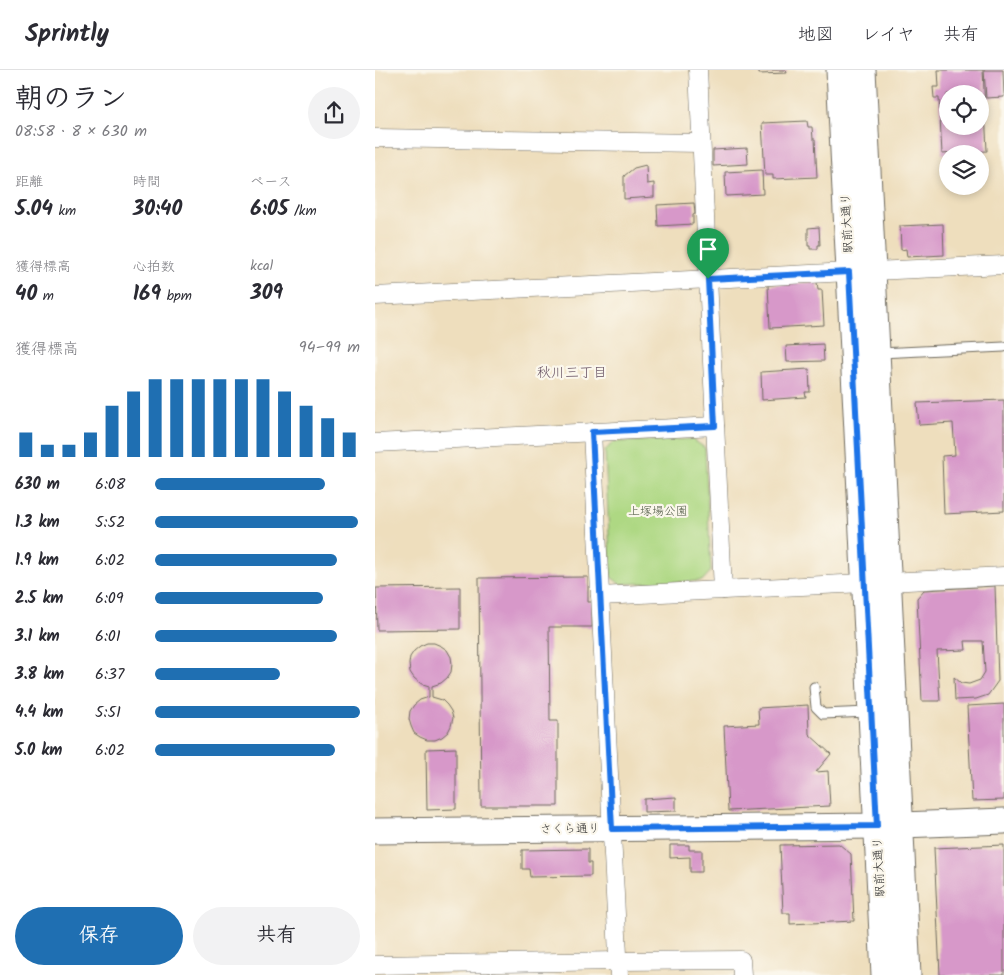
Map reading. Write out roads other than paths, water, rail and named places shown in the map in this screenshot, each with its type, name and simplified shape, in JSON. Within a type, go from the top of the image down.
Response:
[{"type":"street","points":[[697,70],[723,590]]},
{"type":"street","name":"駅前大通り","points":[[839,70],[861,272],[877,354],[876,582],[871,712],[908,975]]},
{"type":"street","name":"駅前大通り","points":[[863,70],[861,272],[888,826],[884,975]]},
{"type":"street","points":[[375,138],[701,143]]},
{"type":"street","points":[[375,296],[1004,265]]},
{"type":"street","points":[[375,442],[715,426]]},
{"type":"street","points":[[592,432],[618,968]]},
{"type":"street","points":[[600,596],[1004,576]]},
{"type":"street","name":"さくら通り","points":[[375,831],[888,826],[1004,821]]},
{"type":"street","points":[[375,965],[618,968],[741,960],[742,975]]},
{"type":"lane","points":[[877,354],[1004,348]]},
{"type":"lane","points":[[814,687],[815,707],[823,714],[871,712]]},
{"type":"district","name":"秋川三丁目","points":[[572,373]]},
{"type":"park label","name":"上塚場公園","points":[[658,511]]}]
